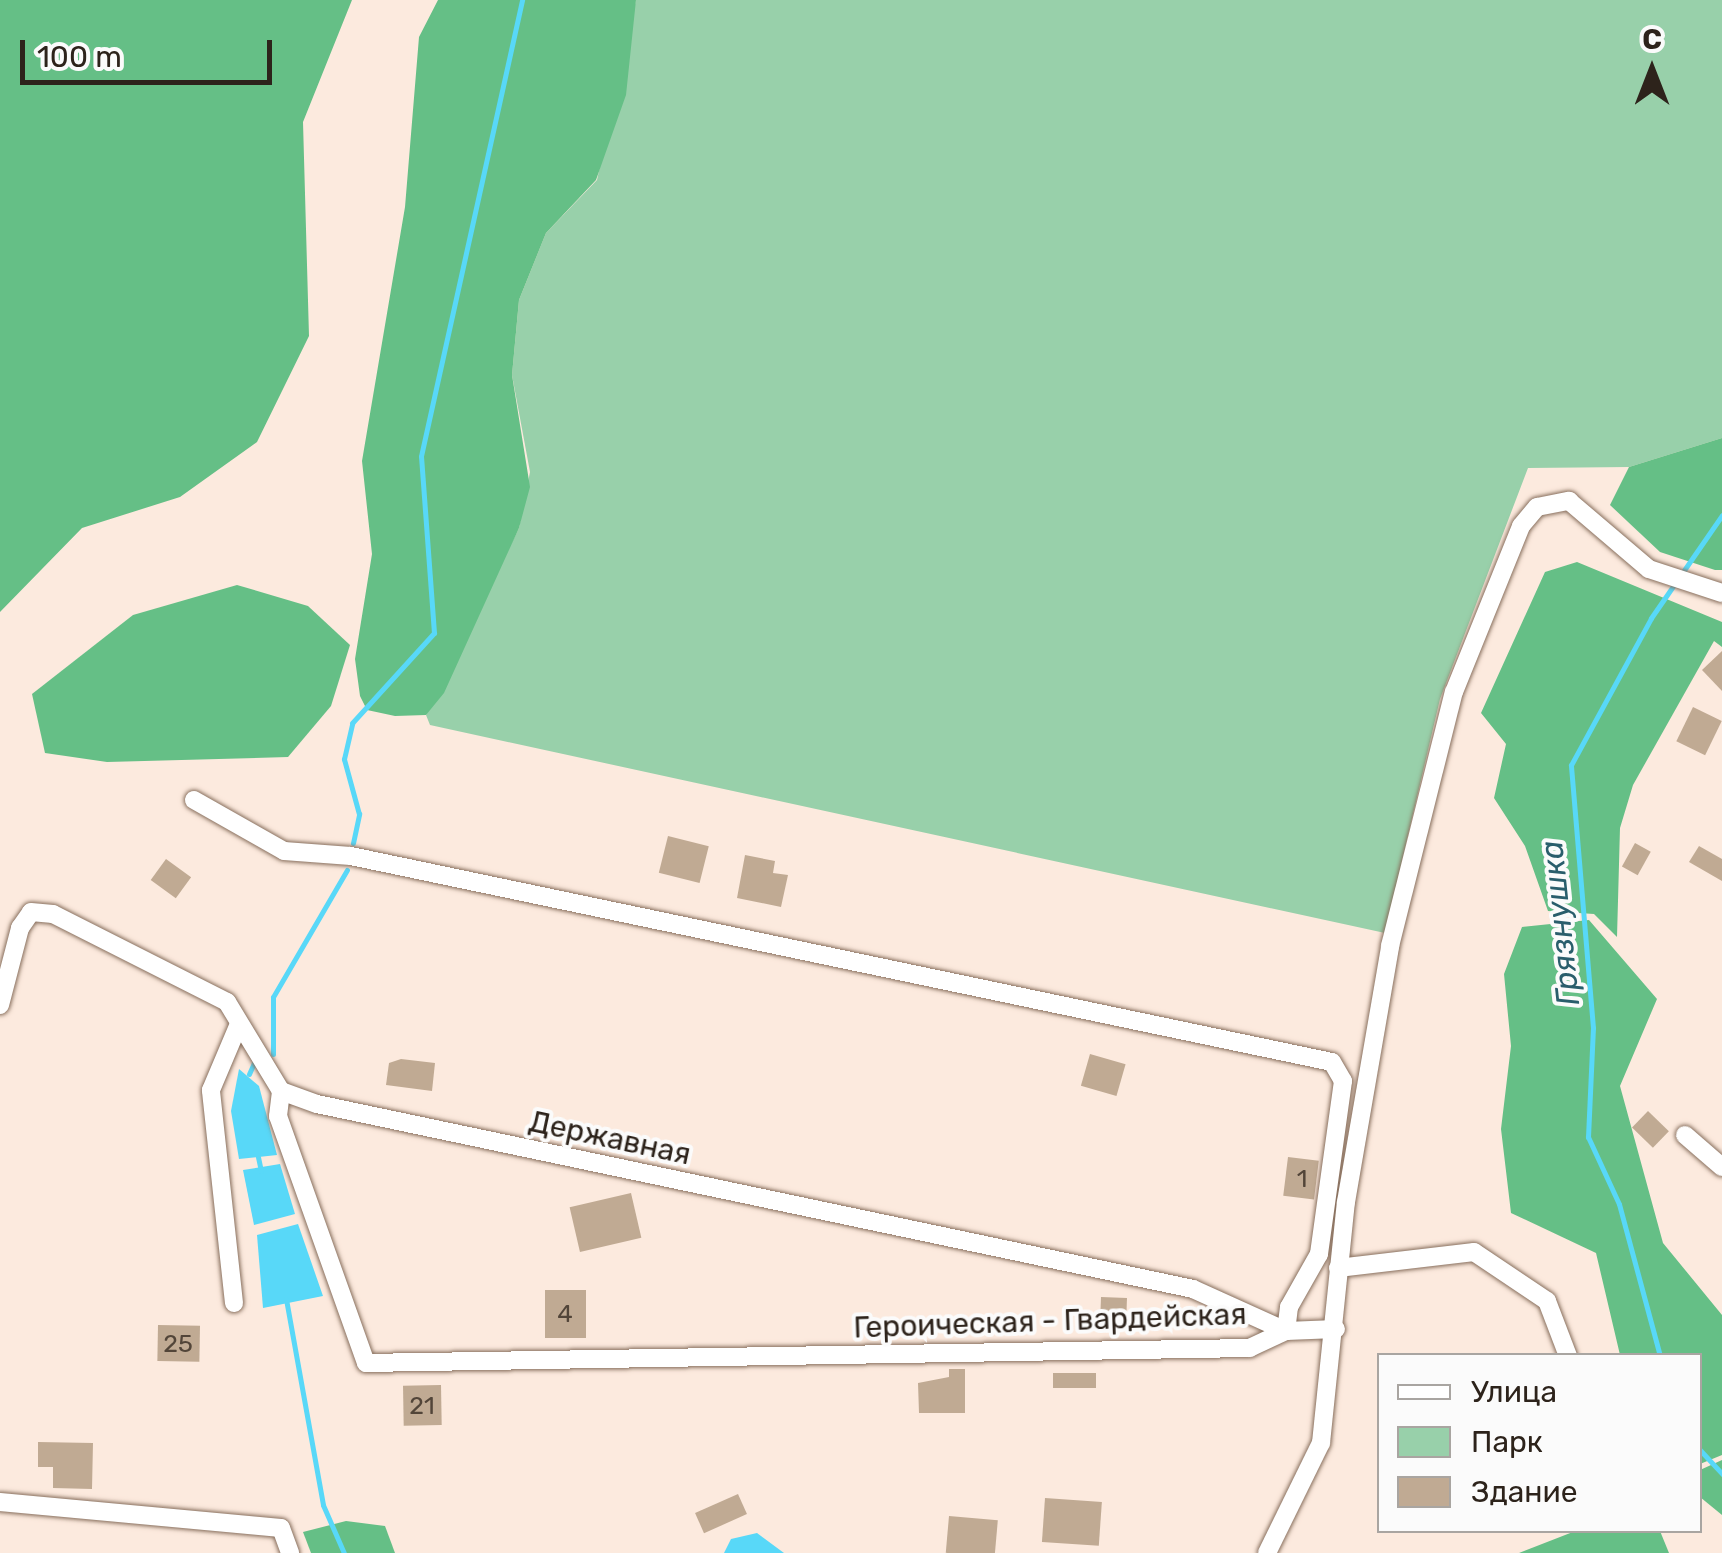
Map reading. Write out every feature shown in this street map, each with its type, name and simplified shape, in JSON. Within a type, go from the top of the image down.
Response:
[{"type":"street","points":[[1267,1553],[1321,1443],[1336,1329],[1338,1268],[1390,946],[1454,692],[1521,526],[1537,507],[1569,501],[1648,569],[1722,593]]},
{"type":"street","name":"Героическая - Гвардейская","points":[[194,800],[284,851],[351,856],[1332,1062],[1344,1081],[1320,1254],[1289,1306],[1286,1331],[1233,1348],[366,1363],[278,1116],[281,1091]]},
{"type":"street","points":[[0,1005],[32,912],[228,1002],[238,1026],[281,1091]]},
{"type":"street","points":[[234,1303],[211,1090],[238,1026]]},
{"type":"street","name":"Державная","points":[[281,1091],[1193,1289],[1286,1331],[1336,1329]]},
{"type":"street","points":[[1686,1134],[1722,1167]]},
{"type":"street","points":[[1338,1268],[1474,1252],[1547,1301],[1567,1353]]},
{"type":"street","points":[[0,1502],[282,1528],[290,1553]]},
{"type":"green space","points":[[0,0],[352,0],[303,122],[309,336],[257,442],[180,497],[82,528],[0,612]]},
{"type":"green space","points":[[438,0],[636,0],[626,95],[596,180],[546,233],[519,300],[512,375],[530,487],[519,528],[444,693],[426,715],[395,716],[367,710],[360,696],[355,659],[372,554],[362,461],[405,207],[419,37]]},
{"type":"green space","points":[[636,0],[1722,0],[1722,438],[1629,467],[1528,468],[1440,699],[1385,933],[430,725],[426,715],[519,528],[530,472],[512,375],[519,300],[546,233],[597,180]]},
{"type":"green space","points":[[1722,438],[1722,570],[1715,570],[1660,552],[1610,505],[1629,467]]},
{"type":"green space","points":[[1577,562],[1722,622],[1722,647],[1714,641],[1633,785],[1620,828],[1617,937],[1594,914],[1548,911],[1525,846],[1494,798],[1506,744],[1481,713],[1545,572]]},
{"type":"green space","points":[[237,585],[308,606],[350,645],[331,706],[288,757],[107,762],[45,753],[32,694],[133,615]]},
{"type":"green space","points":[[1589,920],[1657,999],[1620,1086],[1663,1243],[1722,1315],[1722,1455],[1702,1463],[1702,1353],[1620,1353],[1596,1253],[1511,1213],[1501,1129],[1511,1046],[1504,974],[1522,927]]},
{"type":"green space","points":[[1722,1460],[1722,1515],[1702,1499],[1702,1469]]},
{"type":"green space","points":[[346,1521],[385,1526],[395,1553],[311,1553],[303,1532]]},
{"type":"green space","points":[[1570,1533],[1661,1533],[1669,1553],[1519,1553]]},
{"type":"water","points":[[239,1069],[259,1086],[277,1155],[239,1159],[231,1111]]},
{"type":"water","points":[[280,1164],[295,1214],[254,1225],[243,1170]]},
{"type":"water","points":[[298,1224],[323,1296],[263,1308],[257,1235]]},
{"type":"water","points":[[757,1533],[784,1553],[724,1553],[731,1539]]},
{"type":"building","points":[[1722,651],[1722,691],[1702,670]]},
{"type":"building","points":[[1693,707],[1722,721],[1705,755],[1676,741]]},
{"type":"building","points":[[668,836],[709,846],[700,883],[659,873]]},
{"type":"building","points":[[1635,843],[1651,852],[1638,875],[1622,867]]},
{"type":"building","points":[[1699,846],[1722,859],[1722,881],[1689,862]]},
{"type":"building","points":[[745,855],[775,861],[773,873],[788,875],[781,907],[737,898]]},
{"type":"building","points":[[166,859],[191,877],[176,898],[151,880]]},
{"type":"building","points":[[1090,1054],[1126,1064],[1116,1096],[1081,1086]]},
{"type":"building","points":[[401,1059],[435,1063],[432,1091],[386,1085],[389,1063]]},
{"type":"building","points":[[1648,1111],[1669,1131],[1653,1148],[1632,1128]]},
{"type":"building","points":[[1288,1157],[1319,1161],[1314,1199],[1283,1196]]},
{"type":"building","points":[[631,1193],[641,1238],[580,1252],[570,1207]]},
{"type":"building","points":[[545,1290],[586,1290],[586,1338],[545,1338]]},
{"type":"building","points":[[1101,1297],[1127,1298],[1126,1316],[1100,1315]]},
{"type":"building","points":[[158,1325],[200,1326],[199,1362],[157,1361]]},
{"type":"building","points":[[949,1369],[965,1369],[965,1413],[919,1413],[918,1383],[949,1377]]},
{"type":"building","points":[[1053,1373],[1096,1373],[1096,1388],[1053,1388]]},
{"type":"building","points":[[441,1385],[442,1425],[404,1426],[403,1386]]},
{"type":"building","points":[[38,1442],[93,1443],[92,1489],[53,1488],[53,1467],[38,1467]]},
{"type":"building","points":[[738,1494],[747,1514],[704,1533],[695,1513]]},
{"type":"building","points":[[1045,1498],[1102,1502],[1099,1546],[1042,1542]]},
{"type":"building","points":[[949,1516],[998,1520],[995,1553],[946,1553]]},
{"type":"waterway","points":[[353,843],[359,814],[344,759],[352,723],[434,633],[421,456],[522,0]]},
{"type":"waterway","name":"Грязнушка","points":[[1659,1353],[1619,1204],[1588,1137],[1593,1028],[1571,765],[1651,618],[1722,515]]},
{"type":"waterway","points":[[273,1054],[273,997],[347,870]]},
{"type":"waterway","points":[[249,1074],[254,1063]]},
{"type":"waterway","points":[[258,1157],[261,1171]]},
{"type":"waterway","points":[[286,1299],[323,1505],[344,1553]]},
{"type":"waterway","name":"Грязнушка","points":[[1702,1452],[1722,1474]]}]
